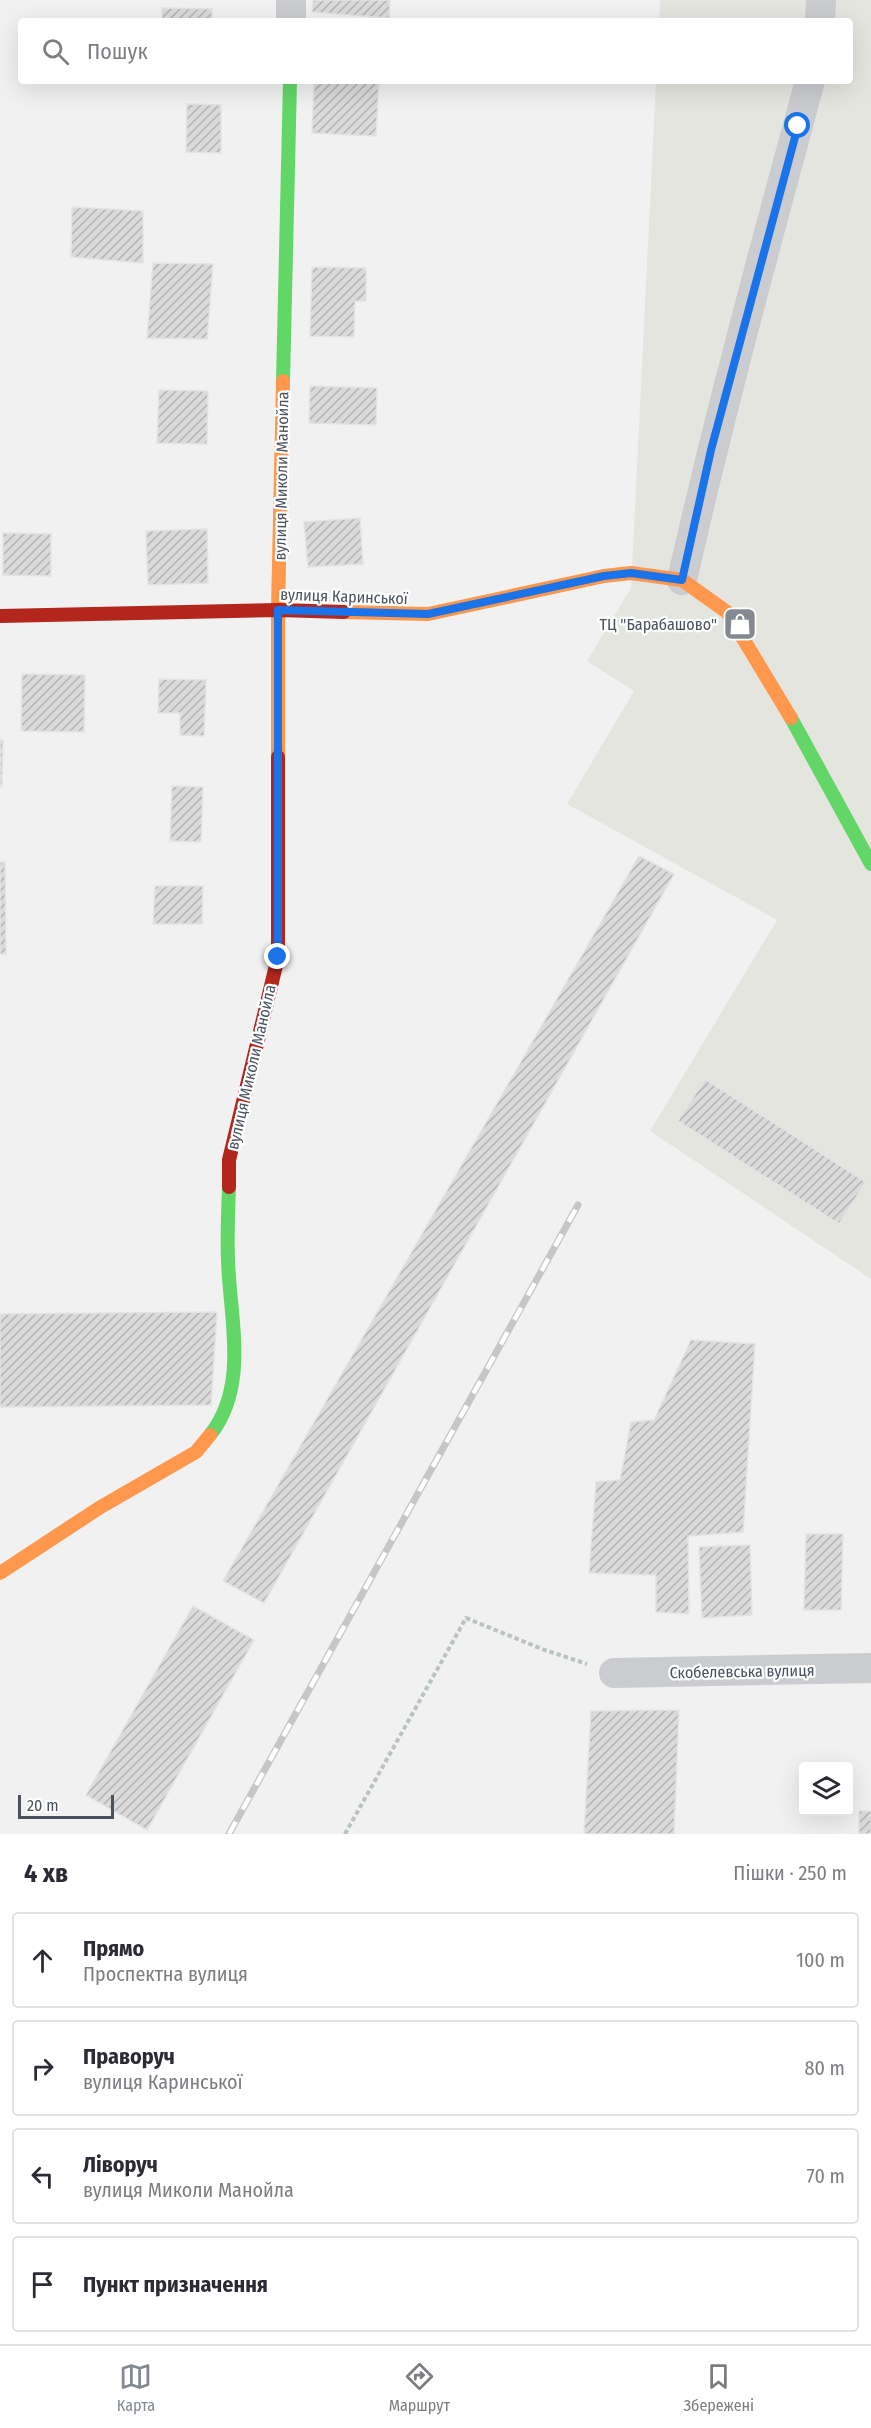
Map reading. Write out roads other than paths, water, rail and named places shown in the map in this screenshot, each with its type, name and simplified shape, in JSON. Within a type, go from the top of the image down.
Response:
[{"type":"street","points":[[291,0],[291,18]]},
{"type":"street","points":[[820,18],[821,0]]},
{"type":"street","name":"вулиця Миколи Манойла","points":[[0,1573],[99,1508],[196,1452],[220,1422],[233,1386],[234,1348],[228,1260],[229,1160],[278,957],[278,610],[290,84]]},
{"type":"street","points":[[809,84],[711,450],[682,580],[727,612],[798,729],[871,864]]},
{"type":"street","name":"вулиця Каринської","points":[[0,616],[278,610],[428,614],[604,576],[631,573],[682,580]]},
{"type":"street","name":"Скобелевська вулиця","points":[[614,1673],[871,1668]]},
{"type":"railway","points":[[229,1834],[578,1205]]},
{"type":"place","name":"ТЦ \"Барабашово\"","points":[[740,624]]}]
